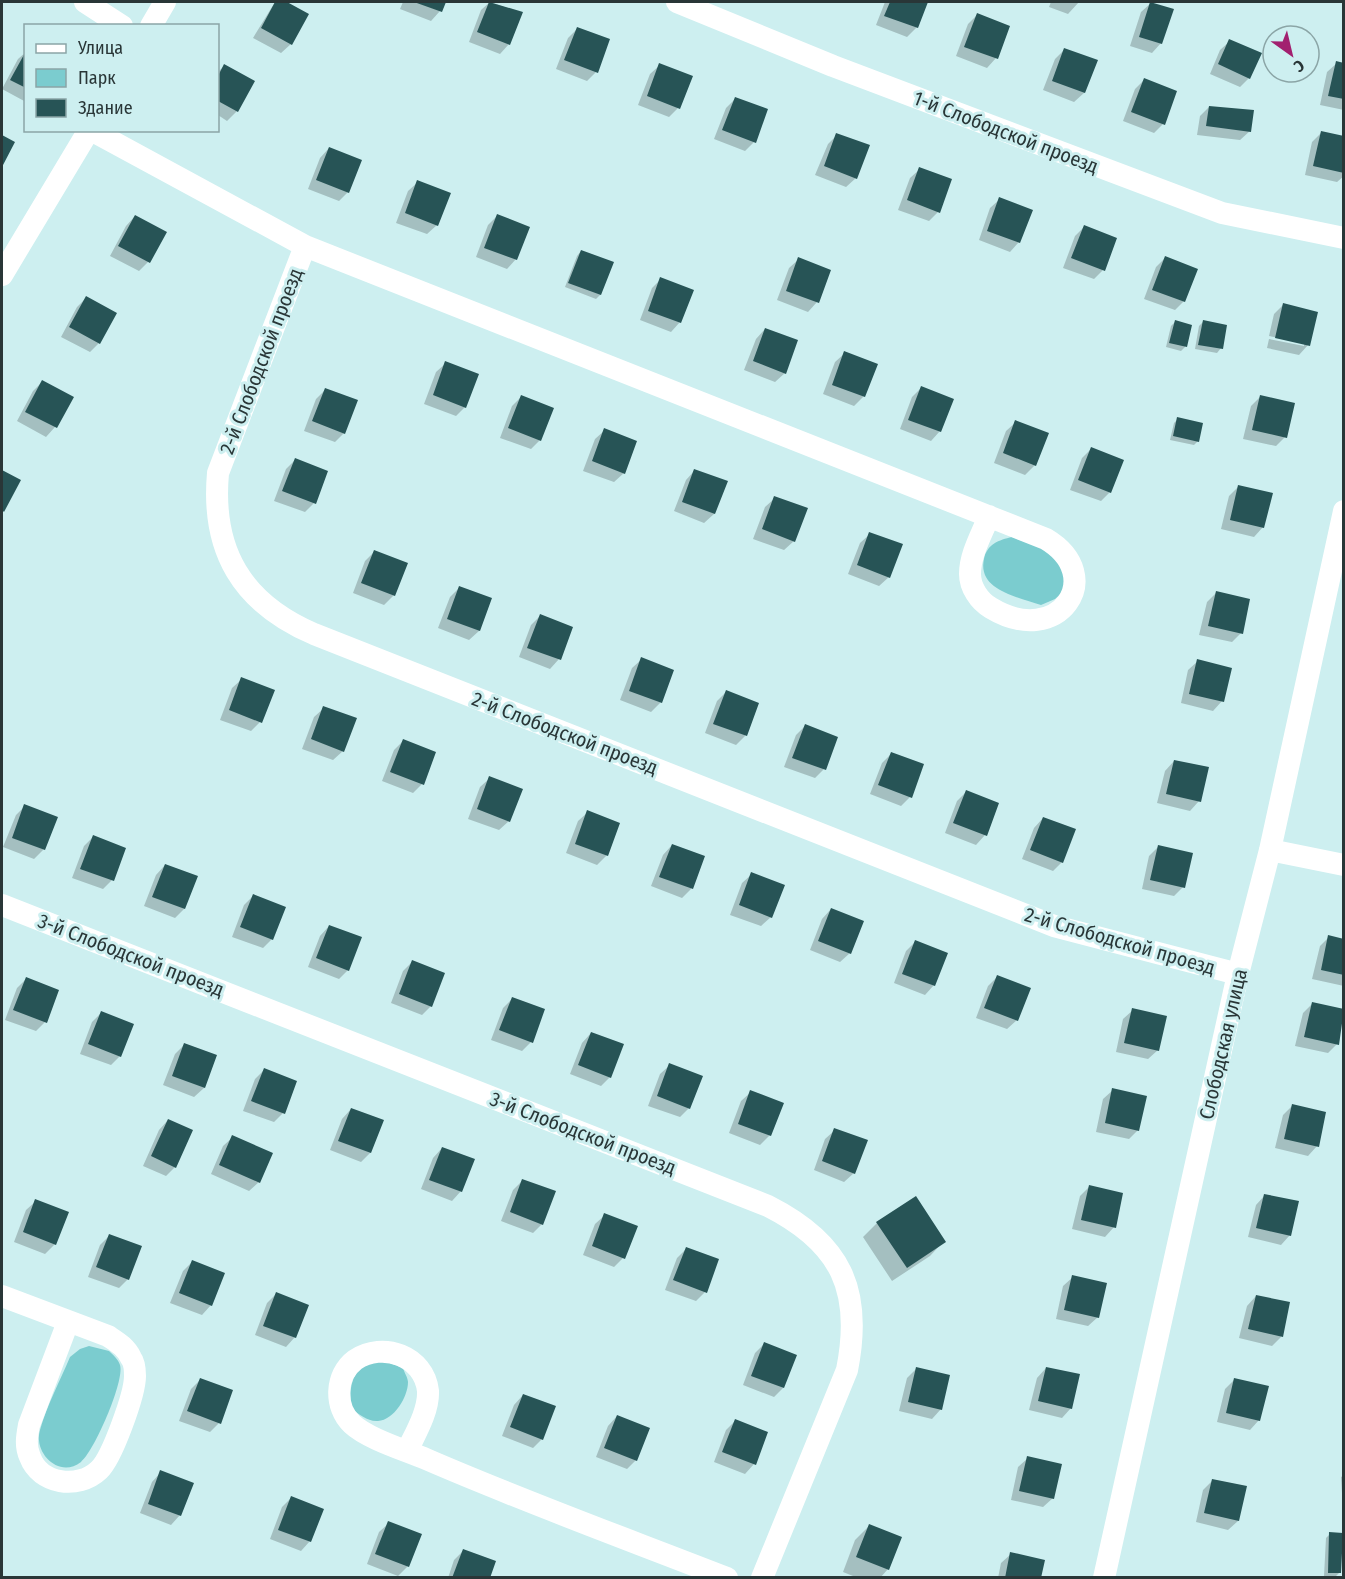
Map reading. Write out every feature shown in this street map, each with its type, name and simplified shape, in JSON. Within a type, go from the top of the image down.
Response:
[{"type":"street","points":[[86,2],[119,24]]},
{"type":"street","points":[[152,24],[165,2]]},
{"type":"street","name":"1-й Слободской проезд","points":[[677,2],[833,66],[1222,213],[1344,238]]},
{"type":"street","points":[[2,275],[89,132]]},
{"type":"street","name":"2-й Слободской проезд","points":[[94,132],[305,246],[714,405],[1046,539],[1061,548],[1071,561],[1075,577],[1072,593],[1064,608],[1050,618],[1034,622],[999,613],[984,604],[974,591],[970,575],[973,558],[989,516]]},
{"type":"street","name":"2-й Слободской проезд","points":[[305,246],[218,473],[217,481],[218,524],[225,548],[241,578],[269,610],[291,624],[314,634],[1054,926],[1238,975]]},
{"type":"street","name":"Слободская улица","points":[[1107,1577],[1238,975],[1270,850],[1344,511]]},
{"type":"street","points":[[1270,850],[1344,865]]},
{"type":"street","name":"3-й Слободской проезд","points":[[2,905],[768,1206],[798,1221],[815,1236],[842,1272],[852,1303],[854,1337],[847,1370],[762,1578]]},
{"type":"street","points":[[2,1296],[108,1336],[122,1345],[132,1358],[135,1375],[132,1391],[109,1456],[100,1470],[86,1479],[70,1483],[53,1480],[39,1471],[30,1457],[26,1441],[29,1425],[68,1322]]},
{"type":"street","points":[[407,1451],[425,1409],[428,1393],[424,1376],[414,1363],[396,1353],[380,1351],[364,1354],[350,1364],[341,1378],[339,1395],[342,1411],[359,1429],[407,1451],[727,1578]]},
{"type":"green space","points":[[1012,537],[1052,551],[1063,562],[1066,589],[1055,599],[1041,605],[1001,591],[987,578],[983,570],[988,550],[998,541]]},
{"type":"green space","points":[[89,1346],[109,1351],[117,1359],[120,1365],[118,1386],[107,1416],[87,1456],[73,1466],[64,1467],[50,1461],[44,1455],[40,1447],[40,1430],[70,1357],[80,1349]]},
{"type":"green space","points":[[374,1357],[403,1368],[408,1382],[406,1394],[399,1407],[389,1417],[378,1421],[367,1419],[352,1409],[351,1401],[351,1385],[357,1372]]},
{"type":"building","points":[[275,2],[287,2],[309,14],[292,45],[261,28]]},
{"type":"building","points":[[414,2],[446,2],[442,12]]},
{"type":"building","points":[[489,2],[523,12],[510,45],[477,32]]},
{"type":"building","points":[[890,2],[928,2],[918,28],[884,16]]},
{"type":"building","points":[[1150,2],[1174,9],[1162,44],[1139,37]]},
{"type":"building","points":[[977,13],[1010,26],[998,59],[964,47]]},
{"type":"building","points":[[577,27],[610,39],[598,73],[564,60]]},
{"type":"building","points":[[1229,39],[1261,53],[1250,79],[1218,64]]},
{"type":"building","points":[[1064,48],[1098,60],[1085,93],[1052,81]]},
{"type":"building","points":[[24,55],[24,87],[10,80]]},
{"type":"building","points":[[1336,61],[1344,63],[1344,99],[1328,96]]},
{"type":"building","points":[[659,63],[693,76],[680,109],[647,96]]},
{"type":"building","points":[[224,64],[255,81],[238,112],[219,102],[219,74]]},
{"type":"building","points":[[1144,78],[1177,91],[1165,125],[1131,112]]},
{"type":"building","points":[[735,97],[768,109],[756,143],[722,130]]},
{"type":"building","points":[[1209,106],[1254,110],[1251,132],[1206,126]]},
{"type":"building","points":[[1321,131],[1344,136],[1344,173],[1313,166]]},
{"type":"building","points":[[836,133],[870,145],[857,179],[824,166]]},
{"type":"building","points":[[2,135],[15,142],[2,167]]},
{"type":"building","points":[[329,147],[362,160],[349,193],[316,180]]},
{"type":"building","points":[[919,167],[952,179],[940,213],[907,200]]},
{"type":"building","points":[[417,180],[451,193],[438,226],[405,213]]},
{"type":"building","points":[[999,197],[1033,210],[1020,243],[987,231]]},
{"type":"building","points":[[497,214],[530,227],[517,260],[484,248]]},
{"type":"building","points":[[135,215],[167,232],[150,263],[118,246]]},
{"type":"building","points":[[1084,225],[1117,238],[1105,271],[1071,258]]},
{"type":"building","points":[[581,250],[614,262],[601,295],[568,283]]},
{"type":"building","points":[[1165,256],[1198,269],[1185,302],[1152,290]]},
{"type":"building","points":[[798,257],[831,270],[819,303],[786,291]]},
{"type":"building","points":[[660,277],[694,290],[681,323],[648,311]]},
{"type":"building","points":[[86,296],[117,313],[100,344],[69,327]]},
{"type":"building","points":[[1283,303],[1318,312],[1310,346],[1275,338]]},
{"type":"building","points":[[1175,320],[1192,325],[1187,347],[1169,343]]},
{"type":"building","points":[[1203,320],[1227,325],[1223,349],[1198,345]]},
{"type":"building","points":[[765,328],[798,340],[786,374],[753,361]]},
{"type":"building","points":[[844,351],[878,364],[865,397],[832,385]]},
{"type":"building","points":[[445,361],[479,374],[466,408],[433,395]]},
{"type":"building","points":[[42,380],[74,397],[57,428],[25,412]]},
{"type":"building","points":[[921,386],[954,399],[941,432],[908,420]]},
{"type":"building","points":[[325,388],[358,400],[345,434],[312,421]]},
{"type":"building","points":[[521,395],[554,408],[541,441],[508,428]]},
{"type":"building","points":[[1260,395],[1295,403],[1287,438],[1252,430]]},
{"type":"building","points":[[1177,417],[1203,423],[1199,442],[1173,436]]},
{"type":"building","points":[[1015,420],[1049,433],[1036,466],[1003,453]]},
{"type":"building","points":[[604,428],[637,441],[625,474],[592,461]]},
{"type":"building","points":[[1091,447],[1124,460],[1111,493],[1078,480]]},
{"type":"building","points":[[295,458],[328,471],[316,504],[282,491]]},
{"type":"building","points":[[694,469],[728,481],[715,514],[682,502]]},
{"type":"building","points":[[2,470],[21,480],[4,512],[2,510]]},
{"type":"building","points":[[1238,485],[1273,493],[1264,528],[1230,520]]},
{"type":"building","points":[[774,496],[808,508],[795,542],[762,529]]},
{"type":"building","points":[[869,532],[903,544],[890,578],[857,565]]},
{"type":"building","points":[[374,550],[408,563],[395,596],[361,583]]},
{"type":"building","points":[[459,586],[492,598],[480,631],[447,619]]},
{"type":"building","points":[[1216,591],[1250,599],[1243,634],[1208,626]]},
{"type":"building","points":[[540,614],[573,627],[561,660],[527,648]]},
{"type":"building","points":[[641,657],[674,670],[662,703],[629,691]]},
{"type":"building","points":[[1197,659],[1232,668],[1224,702],[1189,694]]},
{"type":"building","points":[[241,677],[275,690],[262,723],[229,710]]},
{"type":"building","points":[[726,690],[759,703],[747,736],[713,724]]},
{"type":"building","points":[[323,706],[357,718],[344,752],[311,739]]},
{"type":"building","points":[[805,724],[838,737],[826,770],[792,758]]},
{"type":"building","points":[[403,739],[436,752],[424,785],[390,772]]},
{"type":"building","points":[[891,752],[924,764],[912,798],[878,785]]},
{"type":"building","points":[[1174,760],[1209,767],[1201,802],[1166,794]]},
{"type":"building","points":[[489,776],[523,789],[510,822],[477,809]]},
{"type":"building","points":[[966,790],[999,803],[987,836],[953,823]]},
{"type":"building","points":[[24,804],[58,817],[45,850],[12,838]]},
{"type":"building","points":[[587,810],[620,823],[608,856],[575,844]]},
{"type":"building","points":[[1043,817],[1076,829],[1063,863],[1030,850]]},
{"type":"building","points":[[93,835],[126,848],[114,881],[80,869]]},
{"type":"building","points":[[672,844],[705,856],[693,889],[659,877]]},
{"type":"building","points":[[1158,845],[1193,853],[1185,888],[1150,880]]},
{"type":"building","points":[[165,864],[198,876],[185,909],[152,897]]},
{"type":"building","points":[[751,872],[785,885],[772,918],[739,905]]},
{"type":"building","points":[[253,894],[286,907],[273,940],[240,927]]},
{"type":"building","points":[[831,908],[864,921],[851,954],[818,941]]},
{"type":"building","points":[[329,925],[362,937],[349,971],[316,958]]},
{"type":"building","points":[[1328,935],[1344,939],[1344,975],[1321,970]]},
{"type":"building","points":[[915,940],[948,953],[935,986],[902,974]]},
{"type":"building","points":[[412,960],[445,973],[432,1007],[399,994]]},
{"type":"building","points":[[997,975],[1031,988],[1018,1021],[984,1008]]},
{"type":"building","points":[[26,977],[59,990],[47,1023],[13,1010]]},
{"type":"building","points":[[512,997],[545,1009],[533,1043],[499,1030]]},
{"type":"building","points":[[1312,1002],[1344,1009],[1339,1045],[1304,1037]]},
{"type":"building","points":[[1132,1008],[1167,1016],[1159,1051],[1124,1043]]},
{"type":"building","points":[[101,1011],[134,1024],[121,1057],[88,1044]]},
{"type":"building","points":[[591,1032],[624,1044],[611,1078],[578,1065]]},
{"type":"building","points":[[184,1043],[217,1055],[205,1088],[172,1076]]},
{"type":"building","points":[[669,1063],[703,1076],[690,1109],[657,1096]]},
{"type":"building","points":[[264,1068],[297,1081],[285,1114],[251,1101]]},
{"type":"building","points":[[1112,1088],[1147,1096],[1139,1131],[1105,1123]]},
{"type":"building","points":[[750,1090],[784,1103],[771,1136],[738,1124]]},
{"type":"building","points":[[1292,1104],[1326,1112],[1319,1147],[1284,1139]]},
{"type":"building","points":[[351,1108],[384,1120],[371,1153],[338,1141]]},
{"type":"building","points":[[168,1119],[193,1130],[176,1168],[151,1156]]},
{"type":"building","points":[[834,1128],[868,1140],[855,1174],[822,1161]]},
{"type":"building","points":[[232,1135],[273,1153],[260,1183],[219,1165]]},
{"type":"building","points":[[442,1147],[475,1159],[462,1192],[429,1180]]},
{"type":"building","points":[[522,1179],[556,1191],[543,1225],[510,1212]]},
{"type":"building","points":[[1089,1185],[1123,1193],[1116,1228],[1081,1220]]},
{"type":"building","points":[[1264,1194],[1299,1201],[1291,1236],[1256,1228]]},
{"type":"building","points":[[916,1196],[946,1242],[907,1268],[876,1222]]},
{"type":"building","points":[[35,1199],[69,1212],[56,1245],[23,1232]]},
{"type":"building","points":[[604,1213],[638,1226],[625,1259],[592,1246]]},
{"type":"building","points":[[109,1234],[142,1246],[129,1280],[96,1267]]},
{"type":"building","points":[[686,1247],[719,1259],[707,1293],[673,1280]]},
{"type":"building","points":[[192,1260],[225,1273],[212,1306],[179,1293]]},
{"type":"building","points":[[1072,1275],[1107,1283],[1099,1318],[1064,1310]]},
{"type":"building","points":[[276,1292],[309,1305],[296,1338],[263,1326]]},
{"type":"building","points":[[1256,1295],[1290,1302],[1283,1337],[1248,1329]]},
{"type":"building","points":[[764,1342],[797,1355],[784,1388],[751,1376]]},
{"type":"building","points":[[916,1367],[950,1375],[942,1410],[908,1402]]},
{"type":"building","points":[[1046,1367],[1080,1374],[1072,1409],[1038,1401]]},
{"type":"building","points":[[200,1378],[233,1390],[221,1424],[187,1411]]},
{"type":"building","points":[[1234,1378],[1269,1386],[1260,1421],[1226,1413]]},
{"type":"building","points":[[523,1394],[556,1406],[543,1440],[510,1427]]},
{"type":"building","points":[[617,1415],[650,1428],[637,1461],[604,1448]]},
{"type":"building","points":[[735,1419],[768,1432],[756,1465],[722,1452]]},
{"type":"building","points":[[1027,1456],[1062,1464],[1054,1499],[1019,1491]]},
{"type":"building","points":[[160,1470],[194,1483],[181,1516],[148,1504]]},
{"type":"building","points":[[1212,1479],[1247,1486],[1239,1521],[1204,1513]]},
{"type":"building","points":[[291,1496],[324,1509],[311,1542],[278,1530]]},
{"type":"building","points":[[388,1521],[422,1534],[409,1567],[375,1554]]},
{"type":"building","points":[[869,1524],[902,1537],[889,1570],[856,1557]]},
{"type":"building","points":[[1329,1532],[1343,1533],[1341,1573],[1328,1573]]},
{"type":"building","points":[[463,1549],[496,1561],[490,1578],[452,1578]]},
{"type":"building","points":[[1010,1552],[1045,1560],[1041,1578],[1005,1578]]}]
